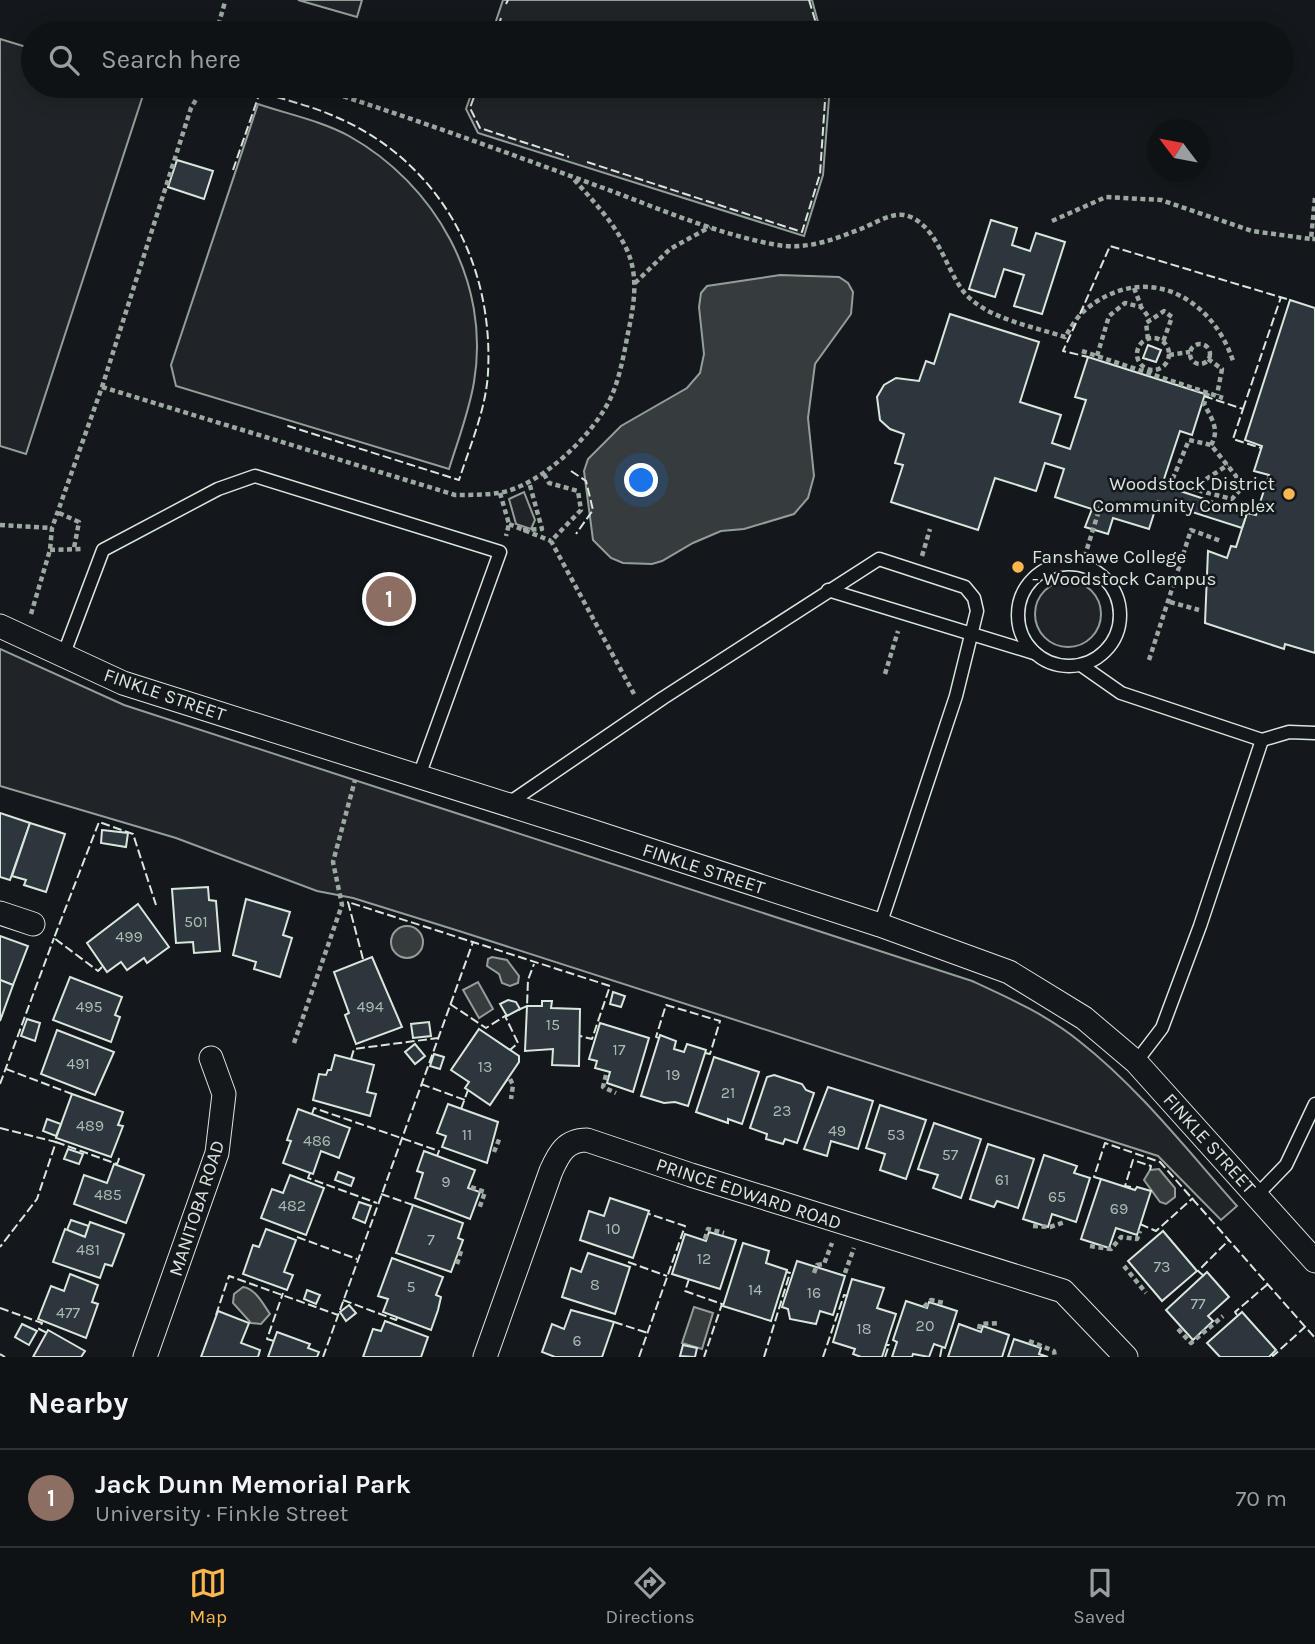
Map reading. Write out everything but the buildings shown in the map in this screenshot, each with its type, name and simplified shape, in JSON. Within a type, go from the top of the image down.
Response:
[{"type":"street","name":"FINKLE STREET","points":[[0,626],[123,683],[880,925],[1009,972],[1084,1018],[1136,1062],[1315,1261]]},
{"type":"street","points":[[0,913],[33,924]]},
{"type":"street","name":"MANITOBA ROAD","points":[[145,1357],[217,1153],[223,1094],[211,1058]]},
{"type":"street","name":"PRINCE EDWARD ROAD","points":[[485,1357],[550,1174],[562,1150],[578,1140],[587,1140],[1063,1291],[1126,1357]]},
{"type":"lane","points":[[63,656],[103,550],[218,489],[255,476],[500,552],[419,776]]},
{"type":"lane","points":[[506,805],[828,590],[879,559],[965,587],[976,604],[974,635],[880,925]]},
{"type":"lane","points":[[828,590],[1034,653],[1058,666],[1081,665],[1097,659],[1110,647],[1118,632],[1121,615],[1118,598],[1110,583],[1098,572],[1082,565],[1049,567],[1035,577],[1024,590],[1018,607],[1018,624],[1024,640],[1034,653]]},
{"type":"lane","points":[[1081,665],[1121,693],[1262,740],[1300,731],[1315,733]]},
{"type":"lane","points":[[1136,1062],[1162,1028],[1200,926],[1262,740]]},
{"type":"lane","points":[[1257,1195],[1286,1165],[1315,1104]]},
{"type":"path","points":[[219,21],[225,2]]},
{"type":"path","points":[[31,614],[50,550],[52,528],[102,387],[191,108],[197,98]]},
{"type":"path","points":[[349,98],[424,122],[711,227],[772,244],[798,247],[818,245],[887,218],[903,215],[920,224],[936,241],[970,300],[996,313],[1065,337],[1081,313],[1107,296],[1133,288],[1166,289],[1190,300],[1226,337],[1233,360]]},
{"type":"path","points":[[102,387],[455,495],[500,493],[530,482],[544,474],[595,424],[611,396],[622,362],[635,283],[627,250],[615,230],[571,176]]},
{"type":"path","points":[[1052,221],[1106,197],[1161,200],[1252,230],[1313,239],[1315,198]]},
{"type":"path","points":[[635,283],[670,249],[711,227]]},
{"type":"path","points":[[1133,288],[1141,307],[1150,319]]},
{"type":"path","points":[[1097,356],[1109,316],[1125,303],[1141,307]]},
{"type":"path","points":[[1148,339],[1146,323],[1164,311],[1172,317],[1163,342],[1169,355]]},
{"type":"path","points":[[1148,339],[1163,342]]},
{"type":"path","points":[[1148,339],[1140,346],[1137,356],[1145,368],[1160,368],[1169,355],[1190,352],[1195,344],[1205,345],[1210,352],[1208,359]]},
{"type":"path","points":[[1082,351],[1223,398]]},
{"type":"path","points":[[1190,352],[1196,363],[1208,359]]},
{"type":"path","points":[[1208,359],[1222,369],[1217,396]]},
{"type":"path","points":[[1208,393],[1204,404],[1215,425],[1216,435],[1211,446]]},
{"type":"path","points":[[1189,440],[1211,446],[1228,465],[1239,483],[1237,496],[1232,499],[1221,499],[1168,482],[1189,440]]},
{"type":"path","points":[[1194,491],[1228,465]]},
{"type":"path","points":[[544,474],[549,483],[578,491],[581,510],[551,541]]},
{"type":"path","points":[[523,530],[542,529],[530,482]]},
{"type":"path","points":[[500,493],[509,524],[500,552]]},
{"type":"path","points":[[1082,565],[1100,507]]},
{"type":"path","points":[[50,550],[74,548],[79,522],[59,513]]},
{"type":"path","points":[[509,524],[551,541],[634,694]]},
{"type":"path","points":[[0,525],[52,528]]},
{"type":"path","points":[[1149,660],[1170,602],[1191,530],[1221,541]]},
{"type":"path","points":[[1170,602],[1199,610]]},
{"type":"path","points":[[294,1043],[342,905],[333,862],[362,759]]},
{"type":"path","points":[[606,1075],[603,1087],[616,1093]]},
{"type":"path","points":[[510,1079],[513,1085],[511,1099]]},
{"type":"path","points":[[494,1152],[500,1137]]},
{"type":"path","points":[[471,1187],[485,1192],[479,1209]]},
{"type":"path","points":[[814,1273],[817,1265],[824,1264],[839,1221]]},
{"type":"path","points":[[1033,1226],[1050,1227],[1065,1222]]},
{"type":"path","points":[[705,1238],[708,1229],[724,1233]]},
{"type":"path","points":[[1090,1245],[1111,1249],[1121,1237],[1137,1239],[1140,1231]]},
{"type":"path","points":[[457,1264],[462,1248]]},
{"type":"path","points":[[1124,1266],[1146,1293]]},
{"type":"path","points":[[924,1307],[931,1300],[944,1303]]},
{"type":"path","points":[[1178,1329],[1191,1343],[1223,1316]]},
{"type":"path","points":[[979,1329],[980,1324],[1000,1323]]},
{"type":"path","points":[[1030,1341],[1054,1351],[1055,1357]]},
{"type":"shaded area","points":[[298,0],[362,0],[357,17]]},
{"type":"shaded area","points":[[503,0],[812,0],[818,21],[496,21]]},
{"type":"shaded area","points":[[0,39],[21,45],[21,98],[142,98],[26,454],[0,446]]},
{"type":"shaded area","points":[[470,98],[829,98],[823,175],[804,236],[478,133],[466,109]]},
{"type":"shaded area","points":[[258,104],[339,131],[380,156],[407,181],[431,209],[450,240],[465,273],[474,308],[477,345],[472,393],[449,469],[176,386],[171,365]]},
{"type":"shaded area","points":[[780,275],[839,277],[848,283],[853,292],[851,314],[815,364],[808,418],[814,476],[808,498],[794,514],[744,529],[721,531],[662,561],[652,564],[623,563],[611,558],[593,540],[584,471],[588,459],[621,426],[687,388],[700,373],[704,354],[699,307],[701,293],[707,286]]},
{"type":"shaded area","points":[[524,492],[535,520],[531,529],[516,524],[509,499]]},
{"type":"shaded area","points":[[1068,581],[1081,584],[1091,591],[1098,601],[1101,614],[1098,627],[1091,637],[1081,644],[1068,647],[1055,644],[1045,637],[1038,627],[1035,614],[1038,601],[1045,591],[1055,584]]},
{"type":"shaded area","points":[[0,649],[124,705],[972,981],[1041,1015],[1101,1059],[1162,1120],[1237,1206],[1221,1220],[1158,1156],[459,931],[353,898],[317,891],[176,838],[0,786]]},
{"type":"shaded area","points":[[407,926],[418,931],[423,942],[418,953],[407,958],[396,953],[391,942],[396,931]]},
{"type":"shaded area","points":[[492,957],[507,960],[519,976],[518,983],[510,986],[502,983],[499,974],[487,966],[488,959]]},
{"type":"shaded area","points":[[478,982],[493,1009],[479,1018],[463,990]]},
{"type":"shaded area","points":[[1159,1169],[1175,1188],[1175,1197],[1166,1204],[1160,1202],[1144,1180],[1150,1170]]},
{"type":"shaded area","points":[[243,1287],[255,1294],[270,1314],[261,1324],[251,1323],[233,1303],[234,1294]]},
{"type":"shaded area","points":[[694,1307],[713,1313],[702,1349],[682,1343]]},
{"type":"fence","points":[[506,4],[508,0]]},
{"type":"fence","points":[[809,0],[815,21]]},
{"type":"fence","points":[[233,170],[258,98]]},
{"type":"fence","points":[[281,98],[336,117],[372,136],[404,160],[431,188],[453,220],[470,255],[481,292],[487,332],[488,373],[477,427],[459,480],[285,425]]},
{"type":"fence","points":[[474,98],[470,108],[480,128],[569,157]]},
{"type":"fence","points":[[587,162],[802,232],[820,174],[825,98]]},
{"type":"fence","points":[[1080,314],[1110,246],[1290,300]]},
{"type":"fence","points":[[1243,409],[1281,297]]},
{"type":"fence","points":[[1076,323],[1063,351],[1088,357]]},
{"type":"fence","points":[[1204,396],[1243,409],[1233,439],[1261,448]]},
{"type":"fence","points":[[571,471],[586,481],[593,510],[576,534]]},
{"type":"fence","points":[[102,967],[98,971],[54,938],[99,822],[133,834],[156,905]]},
{"type":"fence","points":[[363,959],[348,902],[610,986],[592,1039],[580,1036]]},
{"type":"fence","points":[[0,1084],[54,938]]},
{"type":"fence","points":[[323,1357],[473,942]]},
{"type":"fence","points":[[518,1010],[527,1006],[528,980],[534,964]]},
{"type":"fence","points":[[450,1004],[486,1028],[505,1016]]},
{"type":"fence","points":[[660,1038],[656,1037],[666,1005],[720,1021],[710,1054],[705,1053]]},
{"type":"fence","points":[[509,1015],[505,1016],[518,1043],[510,1050]]},
{"type":"fence","points":[[351,1059],[354,1049],[438,1038]]},
{"type":"fence","points":[[6,1069],[72,1094]]},
{"type":"fence","points":[[421,1084],[465,1100]]},
{"type":"fence","points":[[461,1109],[468,1090]]},
{"type":"fence","points":[[312,1114],[314,1108],[439,1151],[437,1156]]},
{"type":"fence","points":[[0,1128],[56,1142],[37,1199],[0,1247]]},
{"type":"fence","points":[[56,1142],[117,1164],[119,1159],[116,1158]]},
{"type":"fence","points":[[1101,1179],[1094,1177],[1105,1143],[1160,1162],[1315,1338]]},
{"type":"fence","points":[[1131,1187],[1125,1186],[1133,1160],[1151,1166],[1150,1170]]},
{"type":"fence","points":[[310,1173],[308,1178],[377,1203]]},
{"type":"fence","points":[[381,1194],[413,1205]]},
{"type":"fence","points":[[1140,1224],[1156,1231],[1193,1198]]},
{"type":"fence","points":[[639,1357],[685,1226],[649,1214]]},
{"type":"fence","points":[[297,1237],[357,1259]]},
{"type":"fence","points":[[1204,1276],[1198,1271],[1229,1240]]},
{"type":"fence","points":[[628,1262],[667,1276]]},
{"type":"fence","points":[[764,1357],[790,1273],[787,1272]]},
{"type":"fence","points":[[216,1315],[229,1276],[338,1315]]},
{"type":"fence","points":[[689,1279],[685,1291],[722,1304],[704,1357]]},
{"type":"fence","points":[[1237,1315],[1235,1312],[1268,1284]]},
{"type":"fence","points":[[274,1341],[267,1339],[283,1293]]},
{"type":"fence","points":[[823,1357],[844,1295],[848,1296]]},
{"type":"fence","points":[[343,1300],[396,1320],[397,1318]]},
{"type":"fence","points":[[0,1308],[42,1323],[39,1329],[47,1333]]},
{"type":"fence","points":[[614,1322],[648,1333]]},
{"type":"fence","points":[[1272,1354],[1273,1356],[1305,1327]]},
{"type":"fence","points":[[885,1357],[889,1345],[886,1345]]},
{"type":"fence","points":[[940,1357],[942,1347]]},
{"type":"fence","points":[[0,1354],[5,1357]]},
{"type":"place","name":"Woodstock District Community Complex","points":[[1289,494]]},
{"type":"place","name":"Fanshawe College - Woodstock Campus","points":[[1018,567]]},
{"type":"place","name":"Jack Dunn Memorial Park","points":[[389,599]]}]
